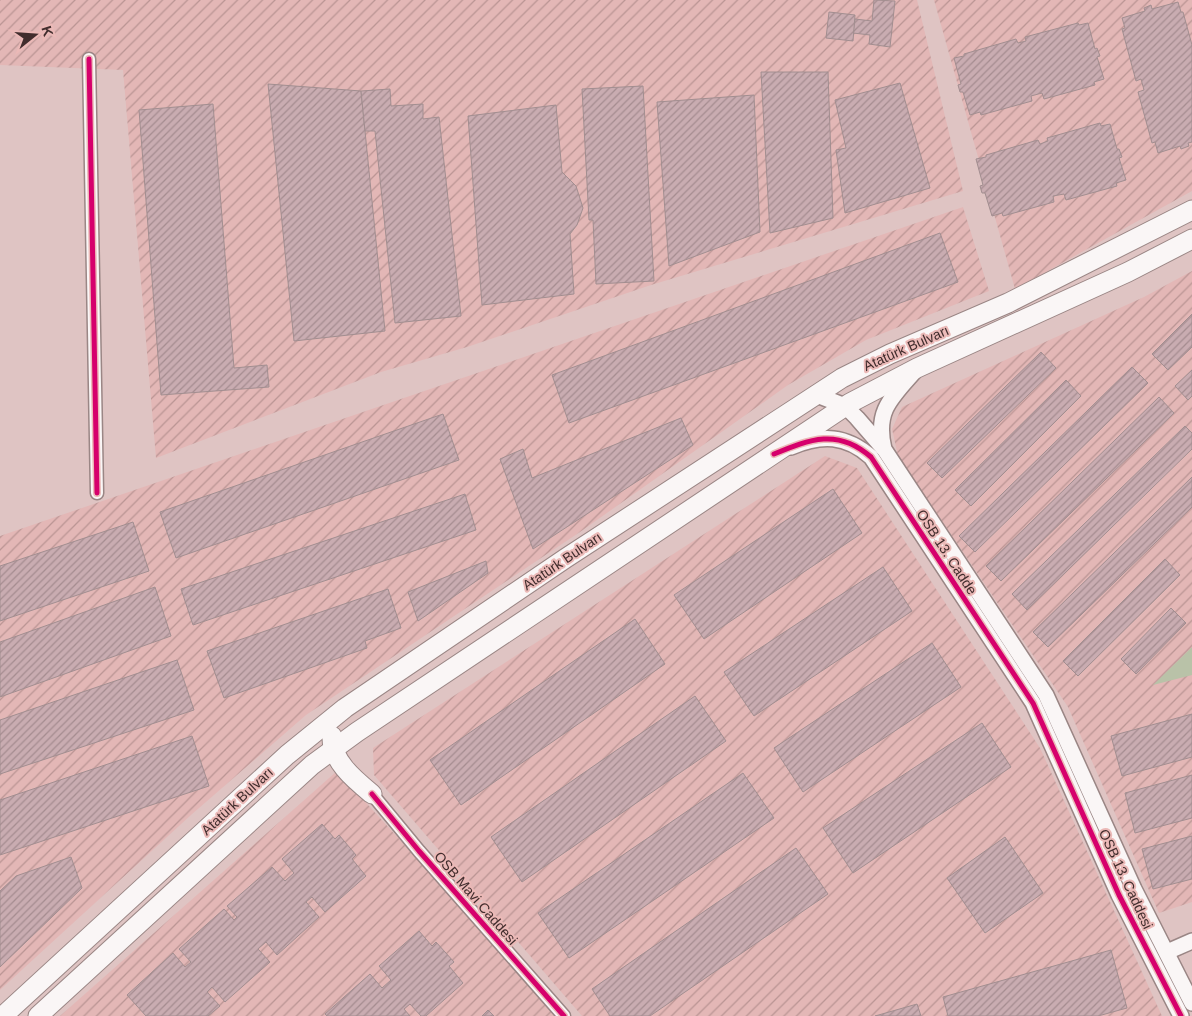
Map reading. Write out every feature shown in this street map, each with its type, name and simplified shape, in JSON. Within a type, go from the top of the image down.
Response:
[{"type":"main road","name":"Atatürk Bulvarı","points":[[3,1016],[287,755],[345,708],[566,558],[842,378],[890,354],[1008,303],[1192,210]]},
{"type":"main road","name":"Atatürk Bulvarı","points":[[38,1016],[297,778],[333,748],[845,406],[917,368],[1128,272],[1192,239]]},
{"type":"main road","points":[[345,708],[333,732],[333,748],[340,762],[372,794]]},
{"type":"main road","points":[[357,732],[352,745],[352,756],[372,794]]},
{"type":"street","points":[[89,59],[98,493]]},
{"type":"street","name":"OSB 13. Caddesi","points":[[917,368],[895,393],[886,407],[881,422],[880,435],[884,449],[1046,695],[1060,722],[1134,889],[1192,1003]]},
{"type":"street","points":[[817,394],[845,406],[884,449]]},
{"type":"street","name":"OSB 13. Cadde","points":[[774,454],[802,442],[829,438],[861,448],[871,458],[1033,703],[1055,750]]},
{"type":"street","points":[[1046,732],[1060,722]]},
{"type":"street","points":[[1055,750],[1068,741]]},
{"type":"street","name":"OSB 13. Caddesi","points":[[1055,750],[1120,895],[1181,1016]]},
{"type":"street","name":"OSB Mavi Caddesi","points":[[372,794],[419,851],[564,1016]]},
{"type":"street","points":[[1167,952],[1192,941]]},
{"type":"shaded area","points":[[0,0],[917,0],[963,191],[651,285],[467,347],[381,372],[156,458],[123,70],[0,65]]},
{"type":"shaded area","points":[[934,0],[1192,0],[1192,191],[1015,289]]},
{"type":"shaded area","points":[[963,207],[989,291],[866,340],[788,385],[580,532],[306,715],[191,815],[0,990],[0,536]]},
{"type":"shaded area","points":[[1192,271],[1192,902],[1159,913],[1068,707],[898,456],[892,429],[902,407],[1144,297]]},
{"type":"shaded area","points":[[825,456],[857,468],[1040,748],[1162,1016],[582,1016],[374,775],[373,748]]},
{"type":"shaded area","points":[[337,771],[561,1016],[60,1016]]},
{"type":"green space","points":[[1192,647],[1192,675],[1153,685]]},
{"type":"building","points":[[874,0],[895,1],[890,47],[869,44],[870,35],[853,33],[855,19],[872,21]]},
{"type":"building","points":[[1178,2],[1181,12],[1183,12],[1192,45],[1192,142],[1188,143],[1189,146],[1181,149],[1180,146],[1158,153],[1155,142],[1152,143],[1138,92],[1144,90],[1141,79],[1136,81],[1122,29],[1125,28],[1122,18],[1145,11],[1144,8],[1151,5],[1152,9]]},
{"type":"building","points":[[829,12],[855,15],[853,41],[826,38]]},
{"type":"building","points":[[1078,23],[1079,25],[1088,23],[1095,49],[1097,48],[1100,56],[1097,57],[1104,79],[1094,82],[1095,85],[1044,99],[1042,93],[1031,96],[1032,101],[981,115],[980,112],[970,115],[963,92],[960,92],[958,85],[961,84],[954,58],[1016,39],[1018,43],[1026,41],[1025,37]]},
{"type":"building","points":[[761,72],[828,72],[833,218],[770,233]]},
{"type":"building","points":[[900,83],[930,188],[845,213],[836,150],[846,148],[835,100]]},
{"type":"building","points":[[268,84],[361,91],[385,331],[294,341]]},
{"type":"building","points":[[643,86],[654,281],[596,284],[593,220],[589,220],[582,89]]},
{"type":"building","points":[[390,89],[391,106],[423,104],[423,119],[439,117],[461,316],[395,323],[375,131],[365,131],[361,91]]},
{"type":"building","points":[[754,95],[760,232],[669,266],[657,102]]},
{"type":"building","points":[[213,104],[234,368],[267,365],[269,387],[161,395],[139,110]]},
{"type":"building","points":[[556,105],[562,172],[576,186],[583,208],[577,225],[570,234],[574,294],[482,305],[468,116]]},
{"type":"building","points":[[1100,123],[1101,126],[1110,124],[1117,149],[1119,149],[1122,157],[1119,158],[1126,180],[1116,183],[1117,186],[1066,200],[1064,194],[1053,196],[1054,202],[1003,216],[1002,213],[992,216],[985,193],[982,193],[980,186],[983,185],[976,159],[1038,140],[1040,144],[1048,141],[1047,138]]},
{"type":"building","points":[[940,233],[958,282],[569,423],[552,375]]},
{"type":"building","points":[[1192,314],[1192,347],[1168,370],[1152,354]]},
{"type":"building","points":[[1041,352],[1056,368],[942,478],[927,463]]},
{"type":"building","points":[[1132,367],[1148,383],[975,552],[959,536]]},
{"type":"building","points":[[1192,370],[1192,396],[1188,400],[1175,386]]},
{"type":"building","points":[[1066,380],[1081,396],[971,506],[955,490]]},
{"type":"building","points":[[1159,397],[1174,413],[1001,581],[986,566]]},
{"type":"building","points":[[443,414],[459,460],[176,558],[160,512]]},
{"type":"building","points":[[681,418],[693,445],[533,549],[500,459],[523,449],[532,478]]},
{"type":"building","points":[[1185,426],[1192,433],[1192,449],[1027,610],[1012,594]]},
{"type":"building","points":[[1192,477],[1192,507],[1048,647],[1033,632]]},
{"type":"building","points":[[833,489],[862,533],[704,639],[674,595]]},
{"type":"building","points":[[465,494],[476,530],[193,625],[181,589]]},
{"type":"building","points":[[133,522],[149,571],[0,621],[0,566]]},
{"type":"building","points":[[1165,559],[1180,575],[1078,676],[1063,661]]},
{"type":"building","points":[[486,561],[488,573],[418,621],[408,592]]},
{"type":"building","points":[[883,567],[912,611],[754,716],[724,672]]},
{"type":"building","points":[[155,587],[171,636],[0,697],[0,642]]},
{"type":"building","points":[[388,589],[401,628],[365,641],[367,648],[224,698],[207,651]]},
{"type":"building","points":[[1171,608],[1186,623],[1136,674],[1121,659]]},
{"type":"building","points":[[635,619],[665,664],[461,805],[430,760]]},
{"type":"building","points":[[932,643],[961,687],[803,792],[774,748]]},
{"type":"building","points":[[177,660],[194,710],[0,774],[0,720]]},
{"type":"building","points":[[695,696],[726,741],[522,882],[491,837]]},
{"type":"building","points":[[1192,714],[1192,757],[1122,776],[1111,736]]},
{"type":"building","points":[[982,723],[1011,767],[853,873],[823,828]]},
{"type":"building","points":[[192,736],[209,786],[0,855],[0,800]]},
{"type":"building","points":[[743,773],[774,818],[569,958],[538,913]]},
{"type":"building","points":[[1192,775],[1192,818],[1135,833],[1125,793]]},
{"type":"building","points":[[322,824],[335,839],[339,835],[356,855],[352,859],[366,876],[325,912],[312,897],[306,902],[319,917],[277,955],[266,942],[258,949],[270,962],[225,1002],[212,987],[207,992],[220,1006],[208,1016],[146,1016],[127,995],[173,953],[185,967],[191,962],[179,949],[224,909],[234,920],[237,917],[227,906],[272,867],[285,881],[294,873],[282,859]]},
{"type":"building","points":[[1192,836],[1192,879],[1153,889],[1142,849]]},
{"type":"building","points":[[1005,837],[1043,893],[985,933],[947,878]]},
{"type":"building","points":[[796,848],[828,894],[650,1016],[610,1016],[592,989]]},
{"type":"building","points":[[71,857],[82,888],[0,967],[0,891],[16,876]]},
{"type":"building","points":[[419,931],[432,946],[436,942],[454,962],[449,966],[463,983],[426,1016],[421,1016],[410,1004],[404,1009],[410,1016],[327,1016],[325,1014],[370,974],[382,988],[391,980],[379,966]]},
{"type":"building","points":[[1111,950],[1127,1008],[1098,1016],[948,1016],[943,997]]},
{"type":"building","points":[[917,1004],[921,1016],[875,1016]]},
{"type":"building","points":[[488,1010],[494,1016],[482,1016]]},
{"type":"cycle path","points":[[89,59],[97,493]]},
{"type":"cycle path","points":[[774,454],[812,441],[835,439],[847,442],[871,457],[1033,703],[1119,895],[1181,1016]]},
{"type":"cycle path","points":[[372,794],[419,851],[564,1016]]}]
